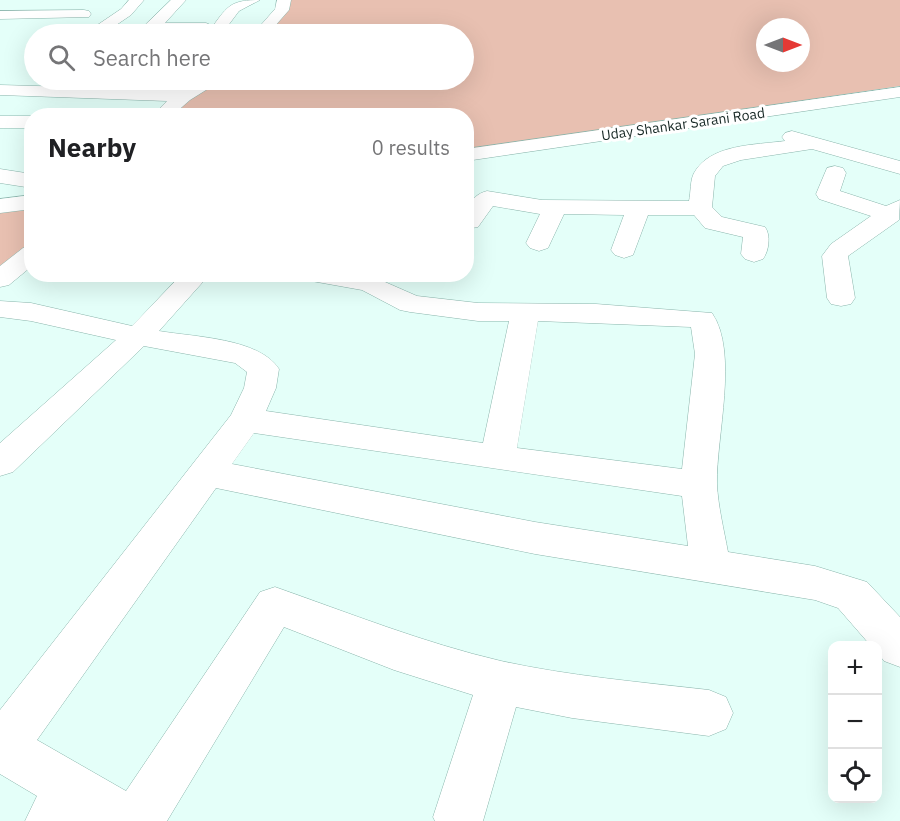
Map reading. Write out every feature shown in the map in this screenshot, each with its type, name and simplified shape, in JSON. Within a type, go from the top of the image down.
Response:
[{"type":"street","points":[[111,24],[137,0]]},
{"type":"street","points":[[155,24],[179,0]]},
{"type":"street","points":[[226,0],[250,1]]},
{"type":"street","points":[[269,24],[282,10],[284,0]]},
{"type":"street","points":[[222,24],[234,8],[250,1]]},
{"type":"street","points":[[0,14],[16,2],[96,3],[77,24]]},
{"type":"street","points":[[0,14],[84,14]]},
{"type":"street","points":[[2,91],[24,74]]},
{"type":"street","name":"Uday Shankar Sarani Road","points":[[474,154],[900,82]]},
{"type":"street","points":[[170,108],[195,90]]},
{"type":"street","points":[[2,91],[184,96]]},
{"type":"street","name":"Uday Shankar Sarani Road","points":[[474,140],[900,92]]},
{"type":"street","points":[[722,113],[900,168]]},
{"type":"street","points":[[0,122],[24,122]]},
{"type":"street","points":[[700,208],[705,175],[715,161],[738,154],[813,143]]},
{"type":"street","points":[[835,172],[827,194],[896,211]]},
{"type":"street","points":[[0,176],[24,180]]},
{"type":"street","points":[[474,216],[488,198],[555,207],[700,208],[714,223],[756,232],[754,254]]},
{"type":"street","points":[[0,206],[24,203]]},
{"type":"street","points":[[539,243],[555,207]]},
{"type":"street","points":[[624,250],[638,208]]},
{"type":"street","points":[[841,298],[835,256],[840,249],[896,211]]},
{"type":"street","points":[[0,279],[24,260]]},
{"type":"street","points":[[0,463],[138,336],[189,282]]},
{"type":"street","points":[[363,282],[410,304],[478,312],[596,313],[702,319],[707,329],[710,354],[699,485],[710,566]]},
{"type":"street","points":[[0,309],[31,312],[138,336],[244,355],[263,369],[260,388],[246,420],[209,473],[1,747],[63,805],[127,821]]},
{"type":"street","points":[[498,458],[525,312]]},
{"type":"street","points":[[246,420],[498,458],[699,485]]},
{"type":"street","points":[[209,473],[535,537],[815,583],[852,595],[900,647]]},
{"type":"street","points":[[137,821],[276,605],[394,650],[500,682],[572,696],[709,713]]},
{"type":"street","points":[[459,816],[500,682]]},
{"type":"shaded area","points":[[286,0],[900,0],[900,86],[474,149],[474,108],[166,108],[178,93],[186,90],[474,90],[474,24],[269,24]]},
{"type":"shaded area","points":[[24,207],[24,253],[0,275],[0,210]]}]
